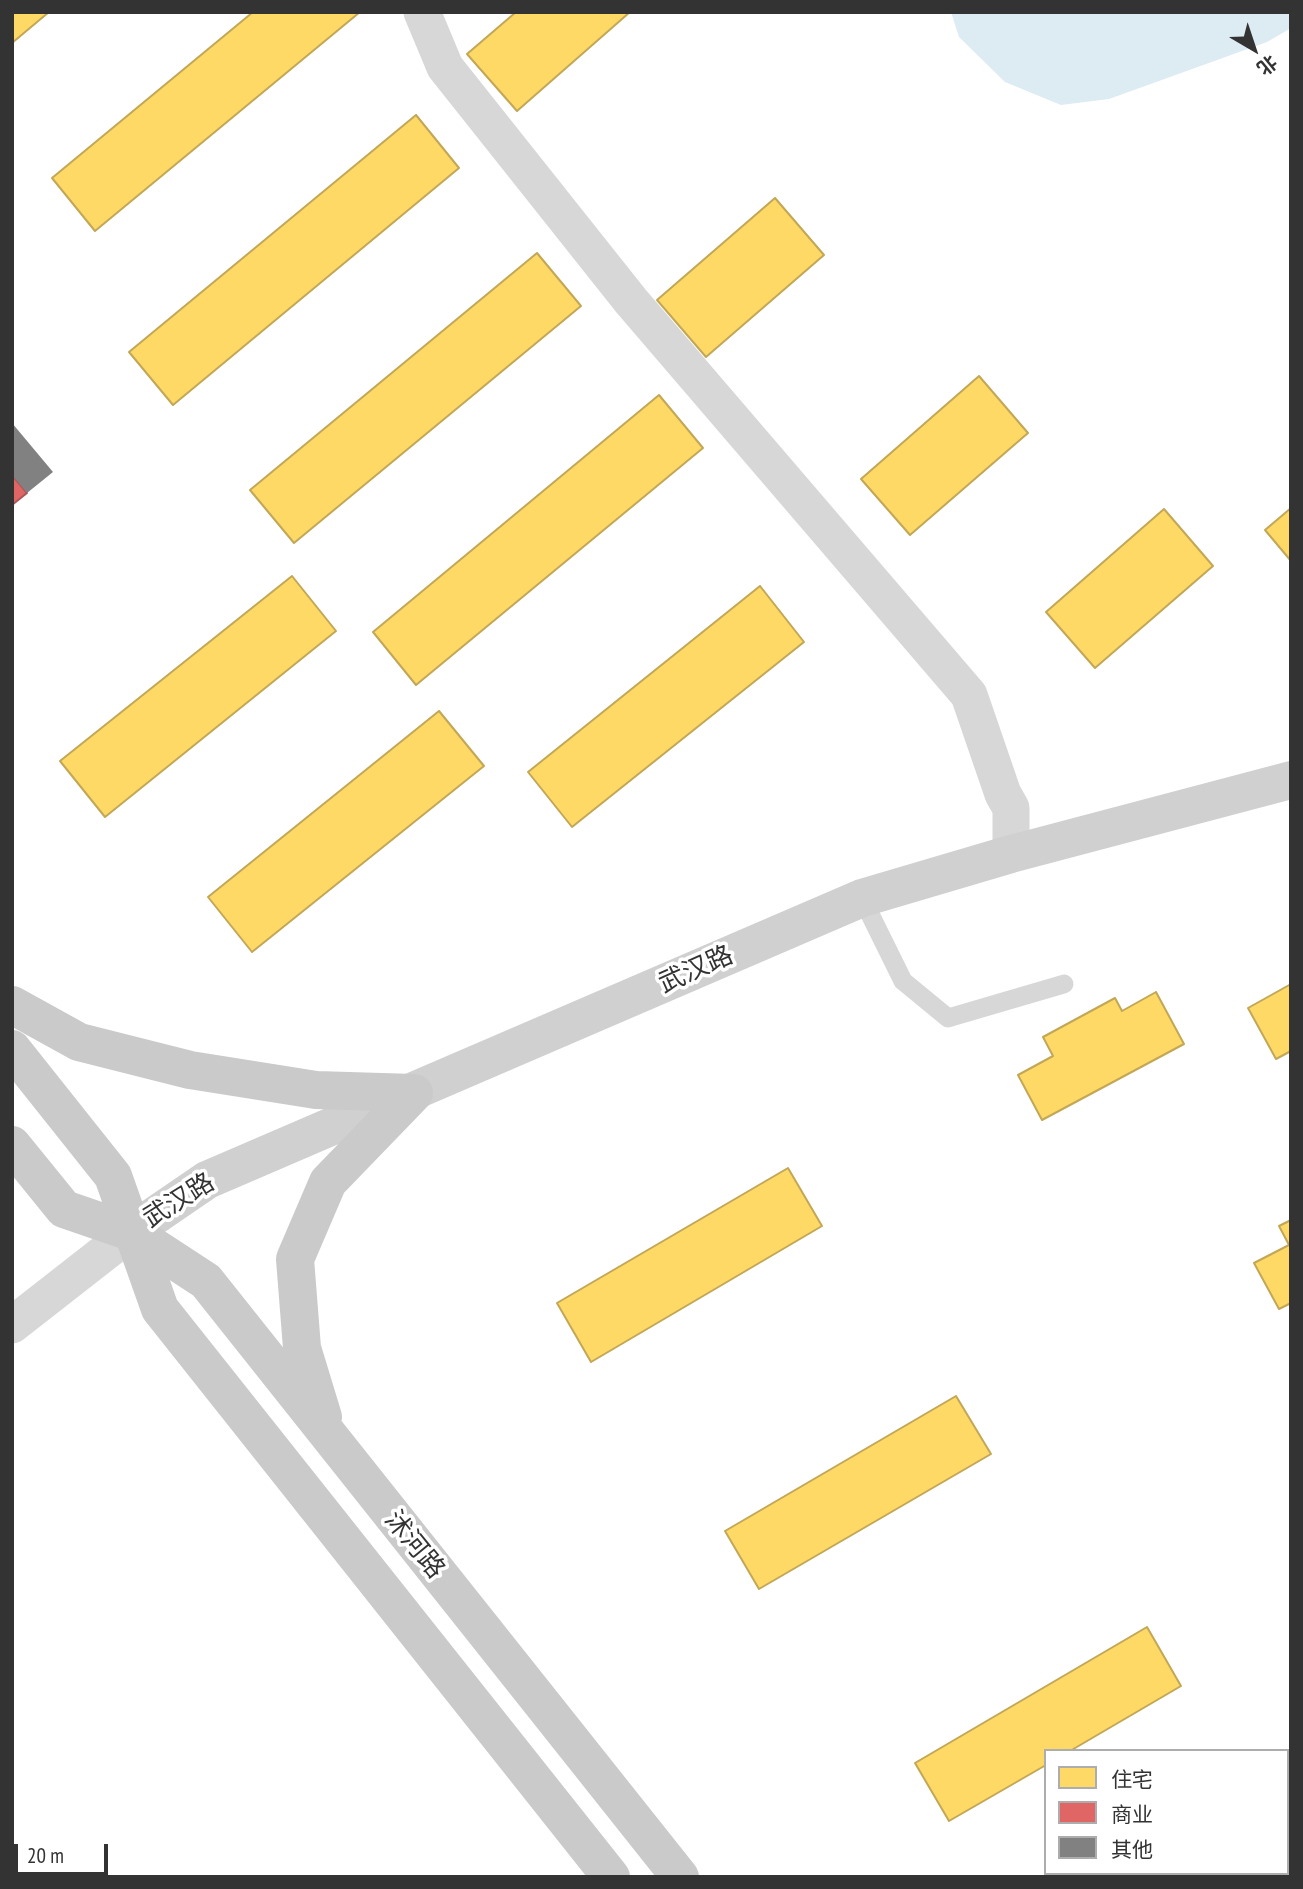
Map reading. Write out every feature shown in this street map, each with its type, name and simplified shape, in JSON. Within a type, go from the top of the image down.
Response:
[{"type":"main road","points":[[12,1005],[79,1041],[190,1070],[316,1090],[414,1093]]},
{"type":"main road","name":"沭河路","points":[[12,1049],[113,1176],[160,1309],[611,1877]]},
{"type":"main road","points":[[331,1441],[302,1348],[295,1259],[328,1182],[414,1093]]},
{"type":"main road","name":"沭河路","points":[[12,1145],[64,1209],[131,1232],[206,1281],[680,1877]]},
{"type":"street","points":[[422,12],[445,67],[631,301],[969,695],[1003,794],[1011,808],[1011,854]]},
{"type":"street","name":"武汉路","points":[[131,1232],[207,1180],[862,898],[1011,854],[1291,780]]},
{"type":"street","points":[[12,1325],[131,1232]]},
{"type":"lane","points":[[862,898],[903,981],[948,1018],[1064,984]]},
{"type":"shaded area","points":[[951,12],[1291,12],[1291,28],[1267,42],[1109,99],[1061,105],[1005,82],[959,37]]},
{"type":"building: 住宅","points":[[12,12],[49,12],[12,43]]},
{"type":"building: 住宅","points":[[253,12],[360,12],[95,231],[52,178]]},
{"type":"building: 住宅","points":[[516,12],[630,12],[517,111],[467,54]]},
{"type":"building: 住宅","points":[[416,115],[459,168],[173,405],[129,352]]},
{"type":"building: 住宅","points":[[775,198],[824,255],[706,357],[657,300]]},
{"type":"building: 住宅","points":[[537,253],[581,306],[294,543],[250,490]]},
{"type":"building: 住宅","points":[[979,376],[1028,433],[910,535],[861,479]]},
{"type":"building: 住宅","points":[[659,395],[703,448],[416,685],[373,632]]},
{"type":"building: 住宅","points":[[1291,508],[1291,561],[1265,530]]},
{"type":"building: 住宅","points":[[1164,509],[1213,566],[1095,668],[1046,612]]},
{"type":"building: 住宅","points":[[292,576],[336,631],[105,817],[60,761]]},
{"type":"building: 住宅","points":[[760,586],[804,642],[572,827],[528,772]]},
{"type":"building: 住宅","points":[[439,711],[484,766],[252,952],[208,897]]},
{"type":"building: 住宅","points":[[1291,984],[1291,1051],[1276,1059],[1248,1008]]},
{"type":"building: 住宅","points":[[1156,992],[1184,1044],[1042,1120],[1018,1075],[1053,1056],[1043,1037],[1115,998],[1122,1011]]},
{"type":"building: 住宅","points":[[788,1168],[822,1226],[591,1362],[557,1303]]},
{"type":"building: 住宅","points":[[1291,1220],[1291,1303],[1279,1309],[1254,1263],[1289,1245],[1279,1226]]},
{"type":"building: 住宅","points":[[956,1396],[991,1454],[759,1589],[725,1531]]},
{"type":"building: 住宅","points":[[1147,1627],[1181,1686],[1073,1749],[1044,1749],[1044,1766],[949,1821],[915,1763]]},
{"type":"building: 商业","points":[[12,475],[27,493],[12,505]]},
{"type":"building: 其他","points":[[12,423],[53,472],[27,493],[12,475]]}]
